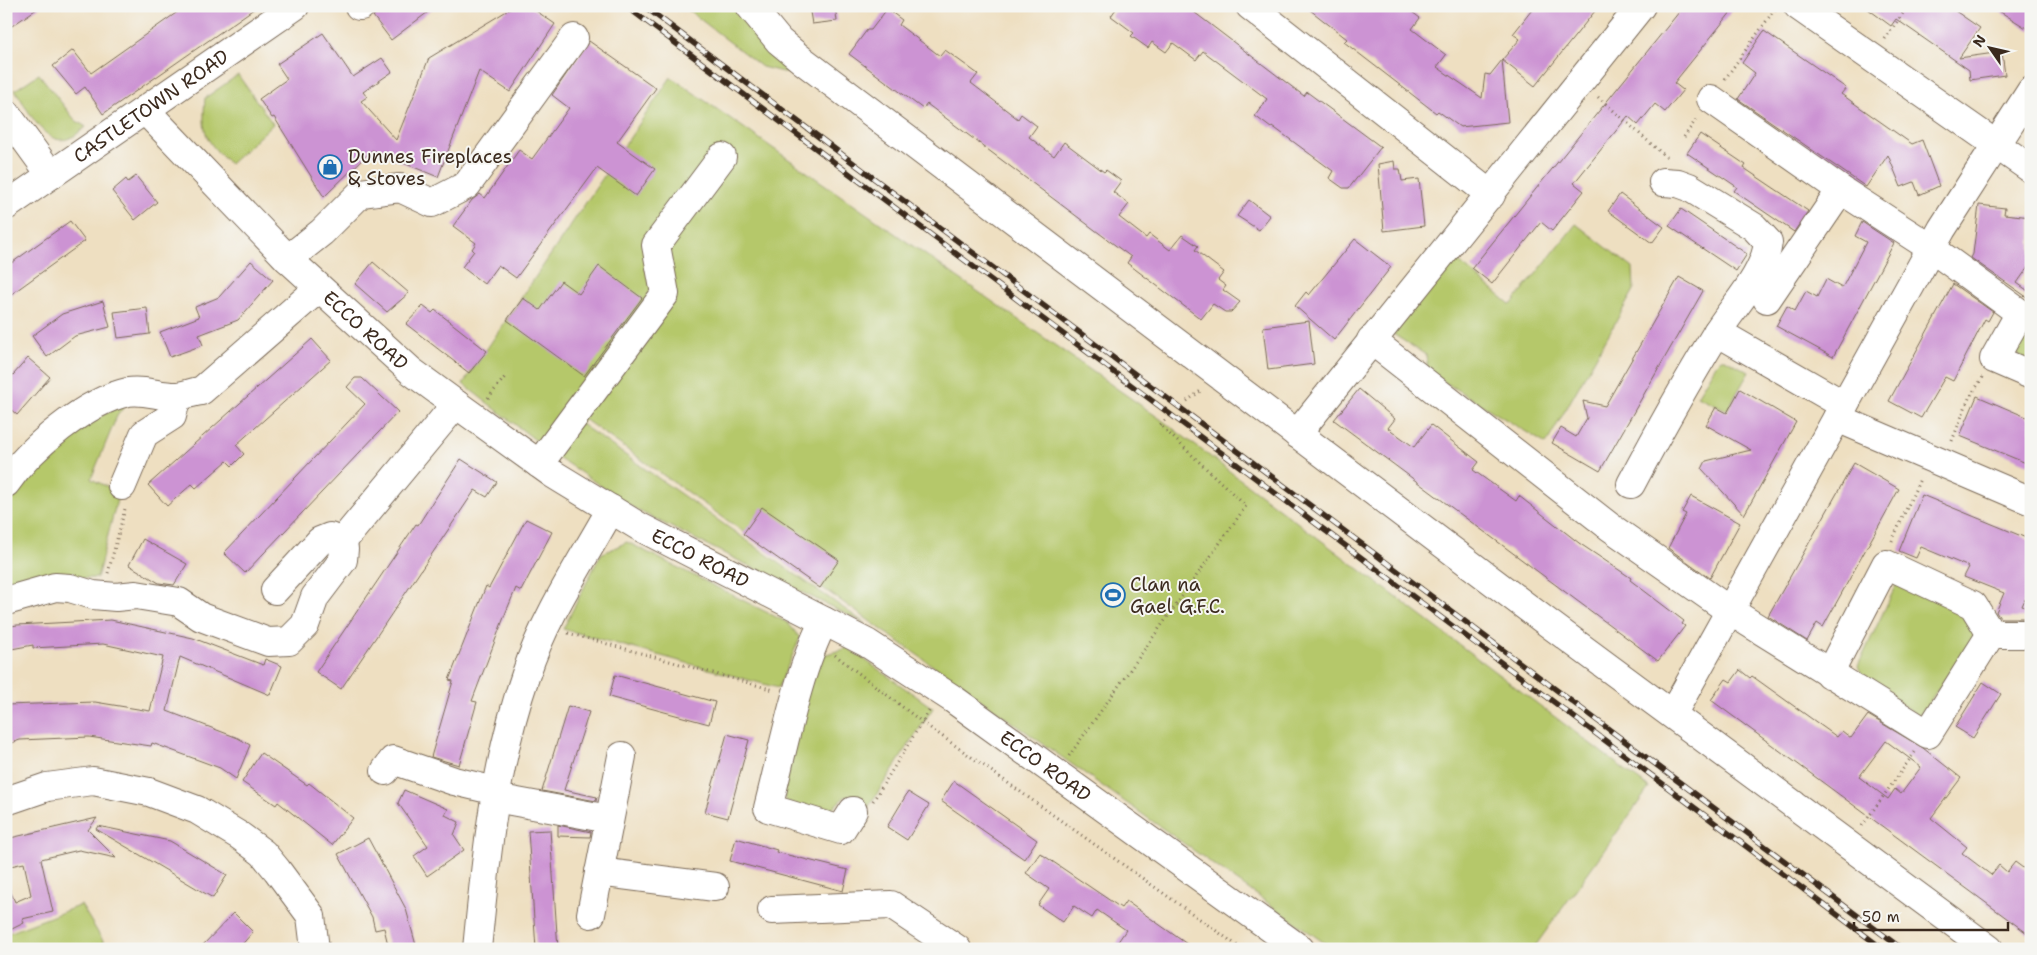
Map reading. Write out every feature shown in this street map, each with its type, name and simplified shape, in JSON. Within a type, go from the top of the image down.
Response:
[{"type":"street","name":"CASTLETOWN ROAD","points":[[6,206],[295,6]]},
{"type":"street","points":[[750,6],[780,41],[802,60],[1548,623],[1673,713],[1989,949]]},
{"type":"street","points":[[1250,6],[1491,195]]},
{"type":"street","points":[[1297,434],[1641,6]]},
{"type":"street","points":[[1798,6],[2031,169]]},
{"type":"street","points":[[288,259],[322,232],[361,193],[400,188],[432,203],[467,185],[574,38]]},
{"type":"street","points":[[1673,713],[1931,248],[2031,91]]},
{"type":"street","points":[[1711,99],[1842,190],[1931,248],[2025,315],[1994,359],[2031,375]]},
{"type":"street","name":"ECCO ROAD","points":[[145,110],[318,288],[412,372],[456,404],[539,464],[640,527],[820,629],[867,643],[941,692],[1300,949]]},
{"type":"street","points":[[6,113],[51,175]]},
{"type":"street","points":[[539,464],[665,294],[656,245],[722,157]]},
{"type":"street","points":[[1631,484],[1671,410],[1717,332],[1752,281],[1767,254],[1768,242],[1754,227],[1689,187],[1678,183],[1668,172]]},
{"type":"street","points":[[1767,299],[1842,190]]},
{"type":"street","points":[[6,483],[19,465],[41,442],[97,404],[128,392],[142,391],[177,396],[201,391],[318,288]]},
{"type":"street","points":[[1717,332],[1840,412],[2031,501]]},
{"type":"street","points":[[1371,340],[1610,527],[1730,611],[1928,734],[1990,634]]},
{"type":"street","points":[[122,486],[144,434],[172,416],[177,396]]},
{"type":"street","points":[[341,543],[456,404]]},
{"type":"street","points":[[477,949],[486,853],[495,795],[512,718],[526,673],[546,626],[610,509]]},
{"type":"street","points":[[6,601],[55,587],[70,588],[93,595],[136,595],[179,602],[201,617],[268,642],[289,642],[305,625],[315,597],[343,560],[344,549],[341,543],[330,537],[320,541],[275,590]]},
{"type":"street","points":[[1829,674],[1886,564],[1973,605],[1990,634]]},
{"type":"street","points":[[820,629],[797,696],[768,808],[841,830],[853,811]]},
{"type":"street","points":[[1990,634],[2031,634]]},
{"type":"street","points":[[591,914],[622,756]]},
{"type":"street","points":[[385,771],[393,760],[495,795],[610,819]]},
{"type":"street","points":[[6,801],[47,787],[93,781],[148,792],[197,810],[262,853],[311,916],[310,943]]},
{"type":"street","points":[[599,872],[715,887]]},
{"type":"street","points":[[772,910],[891,905],[957,949]]},
{"type":"path","points":[[1684,137],[1777,6]]},
{"type":"path","points":[[1872,57],[1908,6]]},
{"type":"path","points":[[1580,82],[1668,172]]},
{"type":"path","points":[[1056,774],[1246,506],[1160,425],[1165,420]]},
{"type":"path","points":[[106,596],[108,572],[128,498],[122,486]]},
{"type":"path","points":[[546,626],[797,696]]},
{"type":"path","points":[[820,629],[846,665],[922,722],[1242,949]]},
{"type":"path","points":[[853,811],[863,817],[941,692]]},
{"type":"path","points":[[1848,844],[1928,734]]},
{"type":"green space","points":[[683,6],[739,6],[803,77],[762,67]]},
{"type":"green space","points":[[39,74],[75,120],[86,127],[72,137],[61,140],[53,138],[45,132],[31,116],[15,90]]},
{"type":"green space","points":[[238,75],[273,124],[230,164],[210,142],[207,135],[204,120],[205,98]]},
{"type":"green space","name":"Clan na Gael G.F.C.","points":[[671,77],[1159,418],[1649,788],[1533,949],[1333,949],[584,419],[581,424],[866,624],[637,510],[556,456],[463,384]]},
{"type":"green space","points":[[1576,224],[1633,268],[1634,290],[1546,444],[1428,372],[1426,355],[1393,334],[1453,257],[1511,305]]},
{"type":"green space","points":[[2031,327],[2031,365],[2022,361],[2014,347],[2021,331]]},
{"type":"green space","points":[[1721,359],[1725,359],[1749,372],[1727,410],[1697,396]]},
{"type":"green space","points":[[128,402],[117,416],[91,479],[119,492],[97,578],[19,579],[6,582],[6,497],[17,489],[53,441]]},
{"type":"green space","points":[[627,542],[788,623],[800,638],[778,688],[563,629],[601,554]]},
{"type":"green space","points":[[1898,581],[1969,613],[1977,635],[1919,716],[1865,681],[1858,666]]},
{"type":"green space","points":[[848,648],[933,708],[867,809],[846,796],[825,814],[786,801],[783,792],[816,657]]},
{"type":"green space","points":[[81,905],[108,949],[6,949],[6,934]]},
{"type":"building","points":[[6,6],[41,6],[6,30]]},
{"type":"building","points":[[186,6],[258,6],[103,114],[85,87],[76,94],[53,66],[73,50],[91,73]]},
{"type":"building","points":[[387,6],[436,6],[391,40],[373,16]]},
{"type":"building","points":[[515,6],[529,6],[555,24],[510,92],[479,71],[438,177],[372,150],[324,197],[274,117],[272,118],[259,99],[287,79],[277,64],[323,33],[353,77],[382,58],[392,72],[363,92],[367,97],[361,101],[396,140],[429,58]]},
{"type":"building","points":[[809,6],[835,6],[837,21],[812,24]]},
{"type":"building","points":[[1118,6],[1186,6],[1304,96],[1307,92],[1381,147],[1349,188],[1343,188],[1329,178],[1333,171],[1272,126],[1271,128],[1255,116],[1267,99],[1203,51],[1196,60],[1173,43],[1166,52],[1152,42],[1148,48],[1131,36],[1134,33],[1111,16]]},
{"type":"building","points":[[1305,6],[1404,6],[1420,18],[1412,29],[1446,55],[1437,67],[1482,98],[1485,74],[1490,75],[1502,60],[1508,122],[1460,127],[1438,111],[1436,113],[1344,42],[1347,39]]},
{"type":"building","points":[[1535,6],[1599,6],[1535,86],[1502,60],[1520,39],[1513,34]]},
{"type":"building","points":[[1684,6],[1736,6],[1674,83],[1683,90],[1665,112],[1655,104],[1638,125],[1628,116],[1574,183],[1584,191],[1552,231],[1541,222],[1492,284],[1472,268]]},
{"type":"building","points":[[1864,6],[1948,6],[1980,28],[1959,58],[2002,52],[2005,75],[1970,80],[1969,70],[1896,19],[1891,26]]},
{"type":"building","points":[[1991,6],[2031,6],[2031,31]]},
{"type":"building","points":[[887,9],[902,20],[899,25],[940,56],[945,50],[978,74],[971,83],[1018,119],[1021,114],[1037,126],[1029,137],[1054,156],[1064,142],[1104,172],[1106,170],[1121,181],[1113,192],[1129,204],[1119,217],[1146,238],[1149,234],[1170,250],[1182,235],[1198,246],[1195,250],[1224,272],[1218,280],[1226,286],[1223,290],[1240,302],[1231,312],[1225,312],[1213,304],[1201,319],[1127,263],[1131,257],[927,104],[923,109],[849,54],[867,30],[871,30]]},
{"type":"building","points":[[1764,31],[1846,88],[1841,94],[1912,144],[1922,140],[1939,186],[1919,195],[1914,182],[1901,187],[1888,155],[1866,187],[1738,99],[1755,73],[1742,63]]},
{"type":"building","points":[[589,41],[656,88],[617,142],[655,169],[636,196],[597,168],[516,278],[498,265],[484,284],[462,267],[474,251],[472,249],[476,243],[453,226],[472,200],[480,194],[485,198],[519,150],[532,159],[569,108],[552,95]]},
{"type":"building","points":[[1700,134],[1746,165],[1744,168],[1808,211],[1794,232],[1734,191],[1737,187],[1687,153]]},
{"type":"building","points":[[1394,161],[1395,169],[1400,169],[1402,181],[1419,179],[1424,226],[1384,231],[1378,164]]},
{"type":"building","points":[[136,176],[157,202],[135,220],[112,191],[126,179],[128,182]]},
{"type":"building","points":[[1620,194],[1664,227],[1652,243],[1608,211]]},
{"type":"building","points":[[1249,200],[1270,216],[1259,230],[1237,216]]},
{"type":"building","points":[[1979,205],[2005,208],[2004,214],[2031,217],[2031,263],[2017,283],[2031,293],[2031,300],[1971,258]]},
{"type":"building","points":[[1681,209],[1747,254],[1736,271],[1669,226]]},
{"type":"building","points":[[70,221],[85,241],[6,298],[6,267]]},
{"type":"building","points":[[1862,222],[1894,243],[1833,357],[1776,326],[1787,306],[1795,311],[1806,291],[1817,297],[1826,279],[1842,288],[1866,242],[1855,236]]},
{"type":"building","points":[[1355,239],[1391,267],[1334,340],[1295,306],[1306,292],[1309,295]]},
{"type":"building","points":[[251,261],[273,280],[238,320],[199,335],[203,345],[170,357],[160,332],[199,317],[195,307],[219,297]]},
{"type":"building","points":[[373,262],[409,293],[387,312],[355,284]]},
{"type":"building","points":[[599,266],[642,298],[584,376],[507,320],[523,298],[540,310],[561,281],[579,294]]},
{"type":"building","points":[[1679,277],[1703,291],[1600,471],[1552,443],[1561,428],[1576,437],[1587,418],[1583,401],[1605,406]]},
{"type":"building","points":[[1953,284],[1993,312],[1988,321],[1985,319],[1953,381],[1945,377],[1921,418],[1889,401]]},
{"type":"building","points":[[103,301],[110,327],[75,336],[47,357],[32,336],[62,314]]},
{"type":"building","points":[[423,306],[432,313],[435,310],[487,351],[469,373],[406,324]]},
{"type":"building","points":[[147,308],[150,334],[118,338],[114,312]]},
{"type":"building","points":[[1309,321],[1314,364],[1268,370],[1263,327]]},
{"type":"building","points":[[312,339],[331,360],[236,445],[244,454],[232,466],[227,461],[196,488],[192,484],[167,506],[148,485]]},
{"type":"building","points":[[28,358],[50,377],[17,415],[6,405],[6,383]]},
{"type":"building","points":[[355,378],[362,378],[398,412],[245,573],[224,553],[365,404],[347,387]]},
{"type":"building","points":[[1359,389],[1395,419],[1388,428],[1414,447],[1431,425],[1479,462],[1473,470],[1516,501],[1519,496],[1579,543],[1631,578],[1630,580],[1684,621],[1682,624],[1685,626],[1658,661],[1334,420]]},
{"type":"building","points":[[1740,389],[1796,422],[1744,515],[1702,469],[1706,461],[1751,450],[1706,425],[1716,407],[1727,413]]},
{"type":"building","points":[[1977,396],[2031,419],[2031,465],[1960,436]]},
{"type":"building","points":[[461,459],[497,482],[487,497],[475,490],[341,689],[316,672],[416,524],[418,525]]},
{"type":"building","points":[[1854,463],[1899,489],[1823,627],[1817,623],[1807,641],[1768,616]]},
{"type":"building","points":[[1922,495],[2031,540],[2031,586],[2022,606],[2031,610],[2031,618],[2000,618],[1996,612],[2004,593],[1964,577],[1969,567],[1921,547],[1916,558],[1899,551]]},
{"type":"building","points":[[1691,496],[1740,523],[1710,578],[1668,548],[1686,514],[1682,512]]},
{"type":"building","points":[[762,507],[839,560],[820,588],[743,534]]},
{"type":"building","points":[[526,519],[552,532],[521,591],[516,588],[506,612],[472,701],[477,702],[459,765],[431,757],[453,681],[449,680],[486,586],[489,588]]},
{"type":"building","points":[[143,539],[187,564],[174,585],[159,583],[129,565]]},
{"type":"building","points":[[111,620],[193,638],[263,665],[265,659],[282,666],[270,695],[180,657],[167,711],[238,738],[250,745],[236,779],[220,768],[152,743],[151,746],[89,737],[20,740],[6,745],[6,705],[95,702],[150,711],[163,657],[103,644],[33,648],[33,645],[6,650],[6,627]]},
{"type":"building","points":[[1740,670],[1750,678],[1752,676],[1837,737],[1842,731],[1851,738],[1868,715],[1923,748],[1961,778],[1931,818],[1967,847],[1962,853],[1991,875],[1999,865],[2007,872],[2015,862],[2031,874],[2031,936],[1711,700],[1726,679],[1731,682]],"holes":[[[1886,741],[1921,767],[1901,794],[1895,789],[1888,799],[1859,777]]]},
{"type":"building","points":[[615,675],[715,702],[709,724],[609,697]]},
{"type":"building","points":[[1983,682],[2001,694],[1973,738],[1955,727]]},
{"type":"building","points":[[568,706],[589,712],[564,790],[597,797],[596,801],[542,791]]},
{"type":"building","points":[[727,734],[749,740],[728,818],[705,812]]},
{"type":"building","points":[[261,753],[307,785],[309,783],[353,818],[332,845],[278,802],[276,805],[242,782]]},
{"type":"building","points":[[954,781],[1037,840],[1024,859],[941,801]]},
{"type":"building","points":[[404,790],[448,809],[445,815],[459,822],[454,835],[464,850],[427,876],[414,856],[428,846],[398,803]]},
{"type":"building","points":[[908,792],[929,805],[907,840],[887,827]]},
{"type":"building","points":[[97,818],[88,830],[116,858],[79,850],[41,859],[53,912],[22,919],[24,923],[6,932],[6,881],[15,902],[31,895],[24,863],[6,867],[6,839]]},
{"type":"building","points":[[558,825],[591,832],[590,837],[558,836]]},
{"type":"building","points":[[98,826],[170,841],[227,875],[213,898],[96,829]]},
{"type":"building","points":[[550,830],[558,949],[536,949],[528,831]]},
{"type":"building","points":[[368,838],[406,909],[417,949],[389,949],[384,928],[375,930],[372,917],[338,854]]},
{"type":"building","points":[[736,838],[777,850],[776,852],[848,870],[843,891],[730,861]]},
{"type":"building","points":[[1040,853],[1121,908],[1126,901],[1194,949],[1113,949],[1126,930],[1097,910],[1092,918],[1074,906],[1063,922],[1038,905],[1049,889],[1026,873]]},
{"type":"building","points":[[234,913],[253,932],[238,949],[199,949]]},
{"type":"railway","points":[[626,6],[1883,949]]},
{"type":"railway","points":[[644,6],[1902,949]]},
{"type":"place","name":"Dunnes Fireplaces & Stoves","points":[[330,167]]},
{"type":"place","name":"Clan na Gael G.F.C.","points":[[1113,595]]}]
